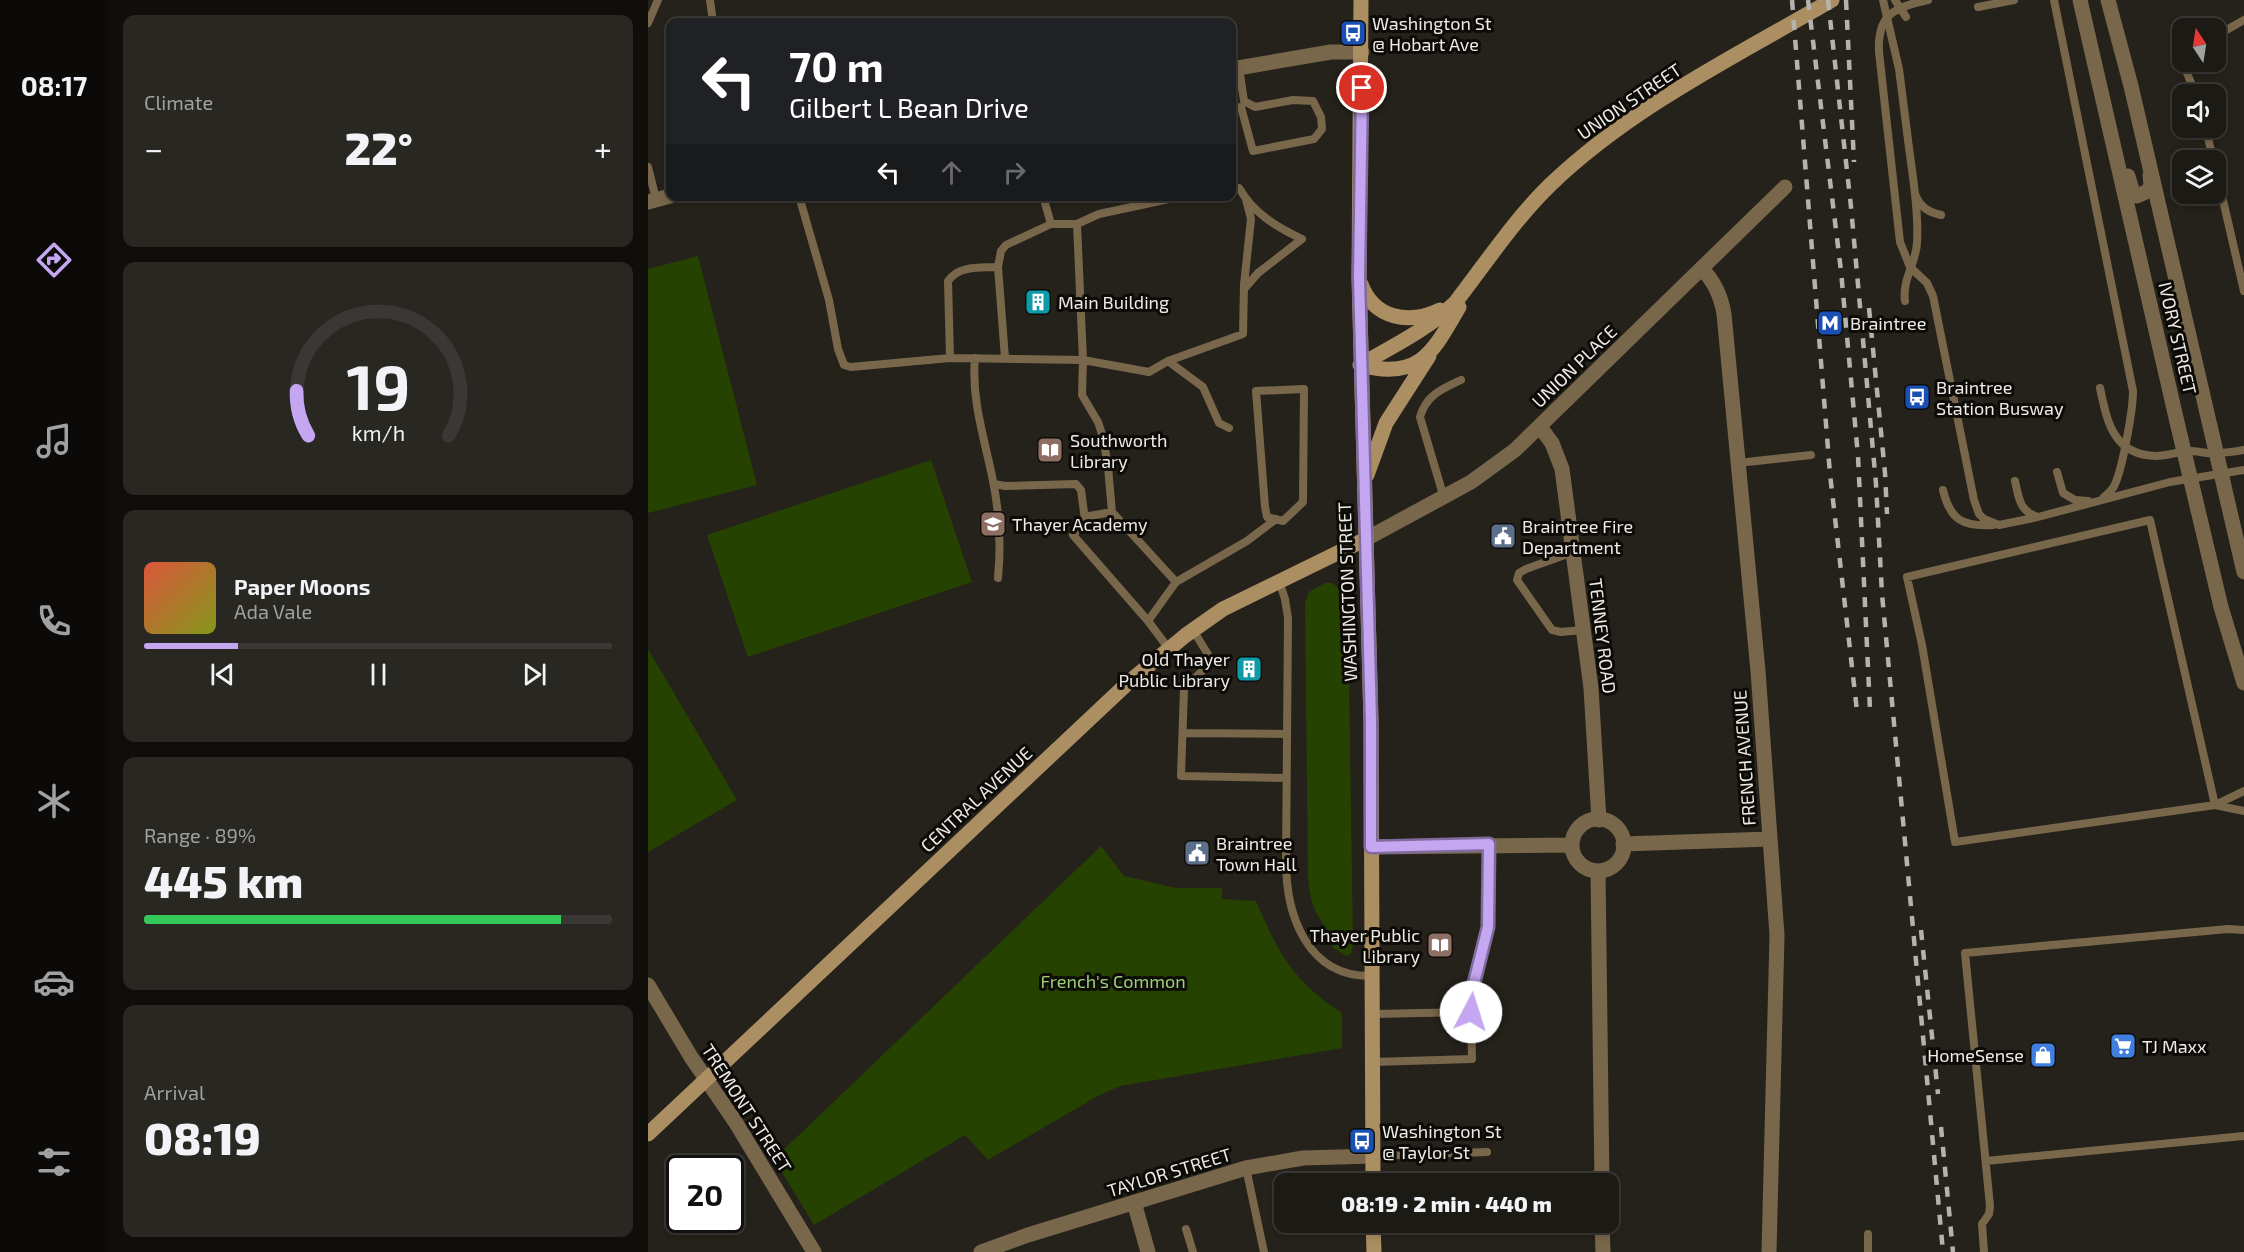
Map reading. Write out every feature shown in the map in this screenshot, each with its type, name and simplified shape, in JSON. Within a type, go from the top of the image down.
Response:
[{"type":"main road","name":"WASHINGTON STREET","points":[[1361,0],[1359,277],[1371,721],[1373,1173]]},
{"type":"main road","name":"UNION STREET","points":[[1360,365],[1438,318],[1455,303],[1506,235],[1541,194],[1601,142],[1672,93],[1832,0]]},
{"type":"main road","name":"UNION STREET","points":[[1360,365],[1380,369],[1401,368],[1419,362],[1434,350],[1478,273]]},
{"type":"main road","points":[[1359,277],[1372,304],[1387,314],[1404,319],[1424,316],[1444,308],[1478,273]]},
{"type":"main road","points":[[1364,487],[1386,423],[1434,350]]},
{"type":"main road","name":"CENTRAL AVENUE","points":[[648,1134],[1130,681],[1223,609],[1365,539]]},
{"type":"main road","points":[[1374,1233],[1374,1252]]},
{"type":"street","name":"IVORY STREET","points":[[2080,0],[2221,607],[2244,683]]},
{"type":"street","name":"IVORY STREET","points":[[2108,0],[2131,86],[2244,572]]},
{"type":"street","points":[[2088,32],[2118,125],[2129,183],[2133,193],[2137,196],[2148,191],[2151,185],[2150,170]]},
{"type":"street","points":[[1236,68],[1321,54],[1362,51]]},
{"type":"street","name":"UNION PLACE","points":[[1365,539],[1444,498],[1501,462],[1540,427],[1785,187]]},
{"type":"street","name":"FRENCH AVENUE","points":[[1702,269],[1712,280],[1722,304],[1758,671],[1770,839],[1778,961],[1769,1252]]},
{"type":"street","name":"TENNEY ROAD","points":[[1540,427],[1552,443],[1560,460],[1591,687],[1599,820]]},
{"type":"street","points":[[1599,820],[1616,828],[1623,844],[1621,856],[1616,863],[1598,871],[1589,869],[1577,861],[1572,844],[1580,827],[1588,822],[1599,820]]},
{"type":"street","points":[[1623,844],[1770,839]]},
{"type":"street","points":[[1371,847],[1572,844]]},
{"type":"street","points":[[1598,871],[1602,1173]]},
{"type":"street","name":"TREMONT STREET","points":[[648,985],[706,1080],[736,1123],[814,1252]]},
{"type":"street","name":"TAYLOR STREET","points":[[981,1252],[1246,1168],[1303,1158],[1373,1156]]},
{"type":"street","points":[[1134,1202],[1148,1252]]},
{"type":"street","points":[[1602,1233],[1603,1252]]},
{"type":"lane","points":[[648,23],[658,0]]},
{"type":"lane","points":[[710,0],[712,18]]},
{"type":"lane","points":[[1883,0],[1899,69],[1917,240],[1916,250],[1905,280],[1905,301]]},
{"type":"lane","points":[[1895,0],[1906,17]]},
{"type":"lane","points":[[1928,0],[1890,13],[1884,19],[1879,35],[1898,232],[1902,251],[1910,267],[1927,283],[1933,296],[1976,507],[1984,519],[1999,525]]},
{"type":"lane","points":[[1978,7],[2014,0]]},
{"type":"lane","points":[[2045,0],[2057,12]]},
{"type":"lane","points":[[2054,0],[2132,382],[2133,401],[2113,488],[2097,501],[2068,498],[2060,487],[2057,472]]},
{"type":"lane","points":[[2226,30],[2244,20]]},
{"type":"lane","points":[[1236,72],[1244,101],[1254,107],[1293,100],[1313,101],[1321,117],[1322,129],[1314,140],[1252,151],[1241,107],[1236,108]]},
{"type":"lane","points":[[648,167],[658,199]]},
{"type":"lane","points":[[1913,187],[1922,206],[1941,215]]},
{"type":"lane","points":[[1236,188],[1239,188],[1246,199],[1277,227],[1302,239],[1258,273],[1244,289]]},
{"type":"lane","points":[[800,201],[829,300],[838,349],[844,365],[851,367],[950,358],[1005,358],[1083,360],[1149,372],[1168,361],[1244,334],[1244,289],[1251,219],[1246,199]]},
{"type":"lane","points":[[1044,201],[1051,224]]},
{"type":"lane","points":[[1005,358],[998,267],[1001,251],[1006,245],[1051,224],[1077,224],[1099,214],[1160,201]]},
{"type":"lane","points":[[2224,204],[2244,291]]},
{"type":"lane","points":[[1077,224],[1083,360],[1082,395],[1098,422],[1103,437],[1112,512],[1176,582]]},
{"type":"lane","points":[[950,358],[948,281],[958,272],[968,268],[998,267]]},
{"type":"lane","points":[[975,358],[973,377],[977,407],[994,483],[1000,556],[998,578]]},
{"type":"lane","points":[[1168,361],[1203,387],[1219,423],[1229,428]]},
{"type":"lane","points":[[1444,498],[1420,417],[1428,399],[1461,380]]},
{"type":"lane","points":[[2100,388],[2108,424],[2116,438],[2137,452],[2154,456],[2185,452],[2215,453],[2244,450]]},
{"type":"lane","points":[[1304,389],[1303,502],[1283,521],[1275,519],[1267,517],[1264,507],[1256,391],[1304,389]]},
{"type":"lane","points":[[1738,463],[1810,455]]},
{"type":"lane","points":[[1943,490],[1948,507],[1957,519],[1974,525],[1999,525],[2191,478],[2244,470]]},
{"type":"lane","points":[[2015,481],[2022,507],[2026,512],[2038,517]]},
{"type":"lane","points":[[994,483],[1005,486],[1076,484],[1081,490],[1085,520]]},
{"type":"lane","points":[[1112,512],[1089,516],[1073,535],[1148,621],[1169,649]]},
{"type":"lane","points":[[1148,621],[1176,582],[1247,541],[1275,519]]},
{"type":"lane","points":[[2216,805],[2150,520],[1906,577],[1922,645],[1955,842],[2216,805],[2244,791]]},
{"type":"lane","points":[[1573,552],[1526,568],[1519,573],[1517,580],[1552,630],[1561,632],[1583,630]]},
{"type":"lane","points":[[1279,581],[1288,618],[1287,890],[1296,922],[1307,943],[1329,966],[1347,973],[1373,976]]},
{"type":"lane","points":[[1193,630],[1212,661],[1184,689],[1182,776],[1287,778]]},
{"type":"lane","points":[[1183,734],[1287,734]]},
{"type":"lane","points":[[2216,805],[2244,811]]},
{"type":"lane","points":[[1373,1062],[1472,1059],[1473,987],[1488,927],[1489,844]]},
{"type":"lane","points":[[1984,1252],[1982,1224],[1990,1206],[1965,953],[2228,928],[2244,930]]},
{"type":"lane","points":[[1372,1014],[1471,1012]]},
{"type":"lane","points":[[1986,1161],[2244,1136]]},
{"type":"lane","points":[[1373,1156],[1487,1152]]},
{"type":"lane","points":[[1246,1168],[1262,1251]]},
{"type":"lane","points":[[1186,1229],[1193,1252]]},
{"type":"lane","points":[[1868,1234],[1868,1252]]},
{"type":"green space","points":[[698,256],[757,485],[648,513],[648,269]]},
{"type":"green space","points":[[931,460],[972,582],[748,657],[707,535]]},
{"type":"green space","points":[[1325,583],[1332,583],[1342,590],[1348,611],[1353,945],[1351,954],[1346,956],[1333,948],[1329,934],[1313,904],[1308,878],[1305,603],[1309,592]]},
{"type":"green space","points":[[648,649],[737,800],[648,852]]},
{"type":"green space","name":"French's Common","points":[[1101,846],[1124,876],[1176,888],[1222,888],[1222,899],[1256,901],[1272,936],[1289,964],[1311,989],[1342,1013],[1342,1048],[1120,1086],[1096,1097],[988,1160],[965,1135],[814,1225],[774,1159]]},
{"type":"railway","points":[[1792,0],[1830,474],[1857,711]]},
{"type":"railway","points":[[1808,0],[1841,271],[1858,456],[1870,710]]},
{"type":"railway","points":[[1828,0],[1851,207],[1876,484],[1882,594],[1943,1252]]},
{"type":"railway","points":[[1846,0],[1854,162]]},
{"type":"railway","points":[[1869,308],[1887,514]]},
{"type":"railway","points":[[1921,930],[1938,1094]]},
{"type":"railway","points":[[1941,1127],[1953,1252]]},
{"type":"place","name":"Washington St @ Hobart Ave","points":[[1353,33]]},
{"type":"place","name":"Main Building","points":[[1038,302]]},
{"type":"place","name":"Braintree","points":[[1830,323]]},
{"type":"place","name":"Braintree Station Busway","points":[[1917,397]]},
{"type":"place","name":"Southworth Library","points":[[1050,450]]},
{"type":"place","name":"Thayer Academy","points":[[993,524]]},
{"type":"place","name":"Braintree Fire Department","points":[[1503,536]]},
{"type":"place","name":"Old Thayer Public Library","points":[[1249,669]]},
{"type":"place","name":"Braintree Town Hall","points":[[1197,853]]},
{"type":"place","name":"Thayer Public Library","points":[[1440,945]]},
{"type":"place","name":"TJ Maxx","points":[[2123,1046]]},
{"type":"place","name":"HomeSense","points":[[2043,1055]]},
{"type":"place","name":"Washington St @ Taylor St","points":[[1362,1141]]},
{"type":"route","points":[[1362,88],[1359,222],[1360,365],[1371,721],[1371,847],[1489,844],[1489,919],[1473,987],[1471,1012]]}]
